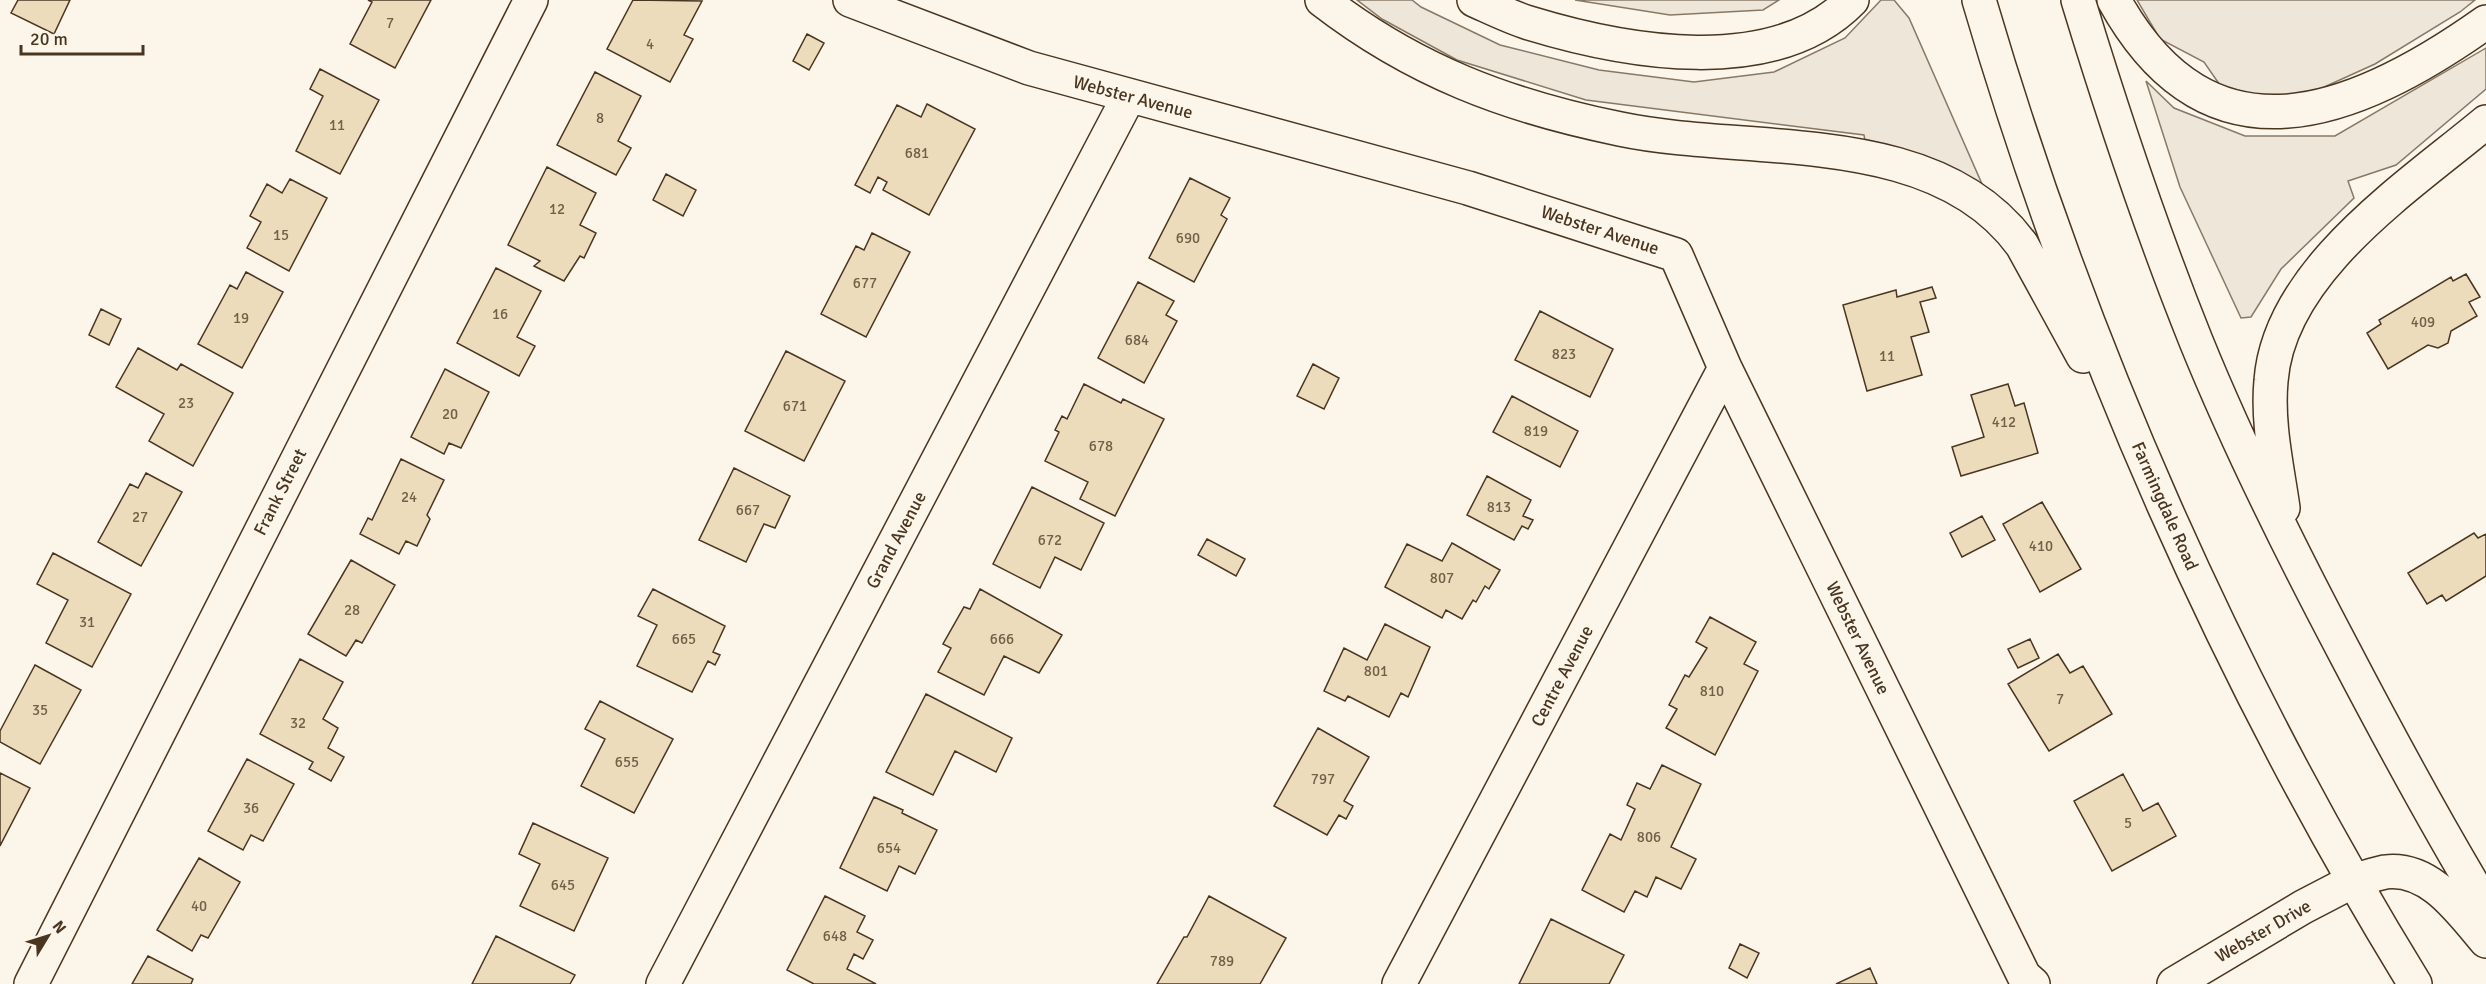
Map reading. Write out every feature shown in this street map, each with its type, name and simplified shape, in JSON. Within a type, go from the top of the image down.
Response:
[{"type":"street","name":"Frank Street","points":[[31,984],[531,0]]},
{"type":"street","name":"Webster Avenue","points":[[850,0],[1029,68],[1467,188],[1676,255],[1725,368],[2024,976],[2033,984]]},
{"type":"street","points":[[1322,0],[1376,38],[1414,59],[1485,93],[1521,105],[1623,130],[1834,153],[1901,164],[1966,192],[1996,214],[2022,245],[2162,503]]},
{"type":"street","points":[[1474,0],[1526,22],[1601,41],[1666,50],[1707,51],[1746,49],[1788,39],[1827,20],[1852,0]]},
{"type":"street","name":"Farmingdale Road","points":[[1979,0],[2059,244],[2103,360],[2162,503],[2234,657],[2353,881],[2415,984]]},
{"type":"street","points":[[2078,0],[2118,130],[2172,281],[2198,344],[2288,542],[2388,737],[2486,907]]},
{"type":"street","points":[[2114,0],[2142,44],[2186,84],[2223,103],[2289,113],[2330,105],[2379,86],[2438,54],[2486,22]]},
{"type":"street","name":"Grand Avenue","points":[[663,984],[1129,96]]},
{"type":"street","points":[[2288,542],[2270,405],[2275,355],[2293,312],[2315,277],[2337,250],[2380,210],[2486,122]]},
{"type":"street","name":"Centre Avenue","points":[[1399,984],[1725,368]]},
{"type":"street","name":"Webster Drive","points":[[2174,984],[2303,906],[2353,881],[2386,872],[2402,873],[2434,885],[2486,941]]},
{"type":"shaded area","points":[[1357,0],[1412,0],[1421,7],[1500,45],[1599,70],[1694,82],[1774,72],[1845,38],[1881,0],[1894,0],[1909,18],[1982,184],[1982,193],[1865,141],[1864,135],[1586,100],[1457,60],[1382,19]]},
{"type":"shaded area","points":[[1575,0],[1779,0],[1763,10],[1670,15]]},
{"type":"shaded area","points":[[2137,0],[2475,0],[2460,12],[2375,64],[2311,93],[2265,98],[2222,88],[2204,62],[2160,39]]},
{"type":"shaded area","points":[[2486,48],[2486,89],[2396,165],[2348,181],[2354,198],[2281,269],[2251,317],[2241,318],[2180,187],[2146,81],[2174,108],[2245,136],[2335,136]]},
{"type":"building","points":[[18,0],[70,0],[54,34],[11,13]]},
{"type":"building","points":[[368,0],[431,0],[395,68],[350,44],[372,2]]},
{"type":"building","points":[[633,0],[702,1],[684,35],[693,39],[670,82],[607,49]]},
{"type":"building","points":[[807,34],[824,43],[809,70],[793,61]]},
{"type":"building","points":[[320,69],[379,100],[340,174],[296,151],[323,96],[310,89]]},
{"type":"building","points":[[595,72],[641,96],[618,141],[631,148],[616,175],[557,145]]},
{"type":"building","points":[[927,104],[975,129],[929,215],[883,190],[887,182],[878,177],[870,193],[855,185],[897,105],[921,117]]},
{"type":"building","points":[[547,167],[596,193],[580,225],[596,233],[584,258],[580,256],[564,281],[534,266],[540,261],[508,245]]},
{"type":"building","points":[[666,174],[696,190],[683,216],[653,200]]},
{"type":"building","points":[[1190,178],[1230,198],[1221,215],[1227,219],[1194,282],[1149,258]]},
{"type":"building","points":[[290,179],[327,198],[289,271],[247,248],[261,222],[250,216],[267,184],[282,193]]},
{"type":"building","points":[[872,233],[910,252],[866,337],[821,314],[856,246],[864,250]]},
{"type":"building","points":[[496,268],[541,291],[517,337],[535,346],[519,376],[457,343]]},
{"type":"building","points":[[246,272],[283,292],[242,368],[198,344],[230,285],[237,289]]},
{"type":"building","points":[[2466,274],[2480,297],[2469,302],[2477,316],[2451,331],[2448,343],[2438,348],[2428,345],[2388,369],[2367,333],[2381,324],[2379,320],[2451,277],[2453,281]]},
{"type":"building","points":[[1138,282],[1174,301],[1166,315],[1177,321],[1144,383],[1098,358]]},
{"type":"building","points":[[1932,287],[1936,298],[1920,302],[1929,332],[1911,337],[1922,375],[1867,391],[1843,305],[1896,290],[1897,297]]},
{"type":"building","points":[[101,309],[121,319],[109,345],[89,335]]},
{"type":"building","points":[[1540,311],[1613,349],[1590,397],[1515,360]]},
{"type":"building","points":[[138,348],[177,370],[181,364],[233,393],[193,466],[149,441],[164,414],[116,387]]},
{"type":"building","points":[[786,351],[845,381],[804,461],[745,431]]},
{"type":"building","points":[[1313,364],[1339,378],[1324,409],[1297,396]]},
{"type":"building","points":[[445,369],[489,392],[461,448],[449,443],[444,454],[411,437]]},
{"type":"building","points":[[1084,384],[1121,403],[1123,399],[1164,419],[1115,516],[1080,499],[1088,482],[1045,461],[1059,432],[1055,430],[1062,416],[1067,419]]},
{"type":"building","points":[[2008,384],[2015,406],[2024,403],[2038,453],[1961,476],[1952,447],[1984,437],[1971,395]]},
{"type":"building","points":[[1512,396],[1578,431],[1560,467],[1493,432]]},
{"type":"building","points":[[401,459],[444,480],[427,515],[430,519],[417,546],[406,541],[399,554],[360,534],[368,518],[372,520]]},
{"type":"building","points":[[734,468],[790,496],[775,528],[764,524],[746,562],[699,540]]},
{"type":"building","points":[[146,473],[182,492],[141,566],[98,542],[130,484],[138,488]]},
{"type":"building","points":[[1487,476],[1531,500],[1523,516],[1533,520],[1528,529],[1522,526],[1514,540],[1467,515]]},
{"type":"building","points":[[1032,487],[1104,523],[1081,570],[1055,557],[1040,588],[993,564]]},
{"type":"building","points":[[2042,502],[2081,569],[2040,592],[2003,524]]},
{"type":"building","points":[[1982,516],[1995,540],[1962,557],[1950,533]]},
{"type":"building","points":[[2474,533],[2478,538],[2486,534],[2486,576],[2446,601],[2442,595],[2427,604],[2408,573]]},
{"type":"building","points":[[1207,539],[1245,559],[1236,576],[1198,555]]},
{"type":"building","points":[[1452,543],[1500,570],[1489,589],[1485,586],[1476,602],[1473,600],[1462,619],[1446,610],[1442,618],[1385,587],[1407,544],[1442,561]]},
{"type":"building","points":[[53,553],[131,594],[92,667],[46,643],[68,600],[37,584]]},
{"type":"building","points":[[351,560],[395,585],[362,643],[356,640],[346,656],[308,634]]},
{"type":"building","points":[[653,589],[725,626],[713,652],[720,655],[715,665],[708,661],[692,692],[637,666],[657,625],[638,616]]},
{"type":"building","points":[[980,589],[1062,635],[1039,673],[1004,656],[984,695],[938,672],[951,648],[943,644],[964,607],[970,609]]},
{"type":"building","points":[[1710,617],[1756,642],[1744,664],[1758,671],[1715,755],[1666,728],[1677,709],[1669,705],[1685,675],[1689,677],[1707,648],[1696,642]]},
{"type":"building","points":[[1385,624],[1430,647],[1408,697],[1401,693],[1389,717],[1348,696],[1345,701],[1324,691],[1344,648],[1367,660]]},
{"type":"building","points":[[2030,639],[2039,658],[2018,668],[2008,649]]},
{"type":"building","points":[[2058,654],[2070,673],[2083,666],[2112,714],[2049,751],[2008,684]]},
{"type":"building","points":[[300,659],[343,682],[323,719],[338,728],[328,748],[344,757],[331,781],[309,769],[313,762],[260,734]]},
{"type":"building","points":[[35,665],[81,690],[40,764],[0,742],[0,731]]},
{"type":"building","points":[[926,694],[1012,738],[996,772],[955,751],[933,795],[886,772]]},
{"type":"building","points":[[600,701],[673,739],[634,813],[581,786],[605,739],[585,729]]},
{"type":"building","points":[[1318,728],[1369,757],[1344,801],[1353,806],[1346,819],[1339,815],[1327,835],[1274,806]]},
{"type":"building","points":[[247,759],[294,784],[263,841],[251,835],[243,850],[208,831]]},
{"type":"building","points":[[1662,765],[1701,784],[1671,847],[1696,859],[1681,889],[1656,877],[1647,897],[1635,891],[1624,912],[1582,890],[1610,834],[1621,840],[1635,809],[1627,805],[1637,783],[1650,789]]},
{"type":"building","points":[[0,773],[30,788],[0,846]]},
{"type":"building","points":[[2123,774],[2143,811],[2158,803],[2176,836],[2112,871],[2074,801]]},
{"type":"building","points":[[874,797],[903,810],[902,813],[937,830],[915,874],[899,866],[887,891],[840,868]]},
{"type":"building","points":[[533,823],[608,858],[574,931],[520,906],[540,864],[519,854]]},
{"type":"building","points":[[199,858],[240,882],[208,938],[201,935],[192,951],[157,930]]},
{"type":"building","points":[[825,896],[865,916],[857,932],[873,940],[863,959],[854,954],[847,969],[876,984],[814,984],[787,970]]},
{"type":"building","points":[[1209,896],[1286,938],[1260,984],[1157,984],[1184,937],[1187,937]]},
{"type":"building","points":[[1551,919],[1624,955],[1609,984],[1519,984]]},
{"type":"building","points":[[496,936],[575,975],[570,984],[472,984]]},
{"type":"building","points":[[1740,944],[1759,953],[1747,978],[1729,968]]},
{"type":"building","points":[[148,956],[193,979],[191,984],[132,984]]},
{"type":"building","points":[[1870,968],[1877,984],[1836,984]]}]
